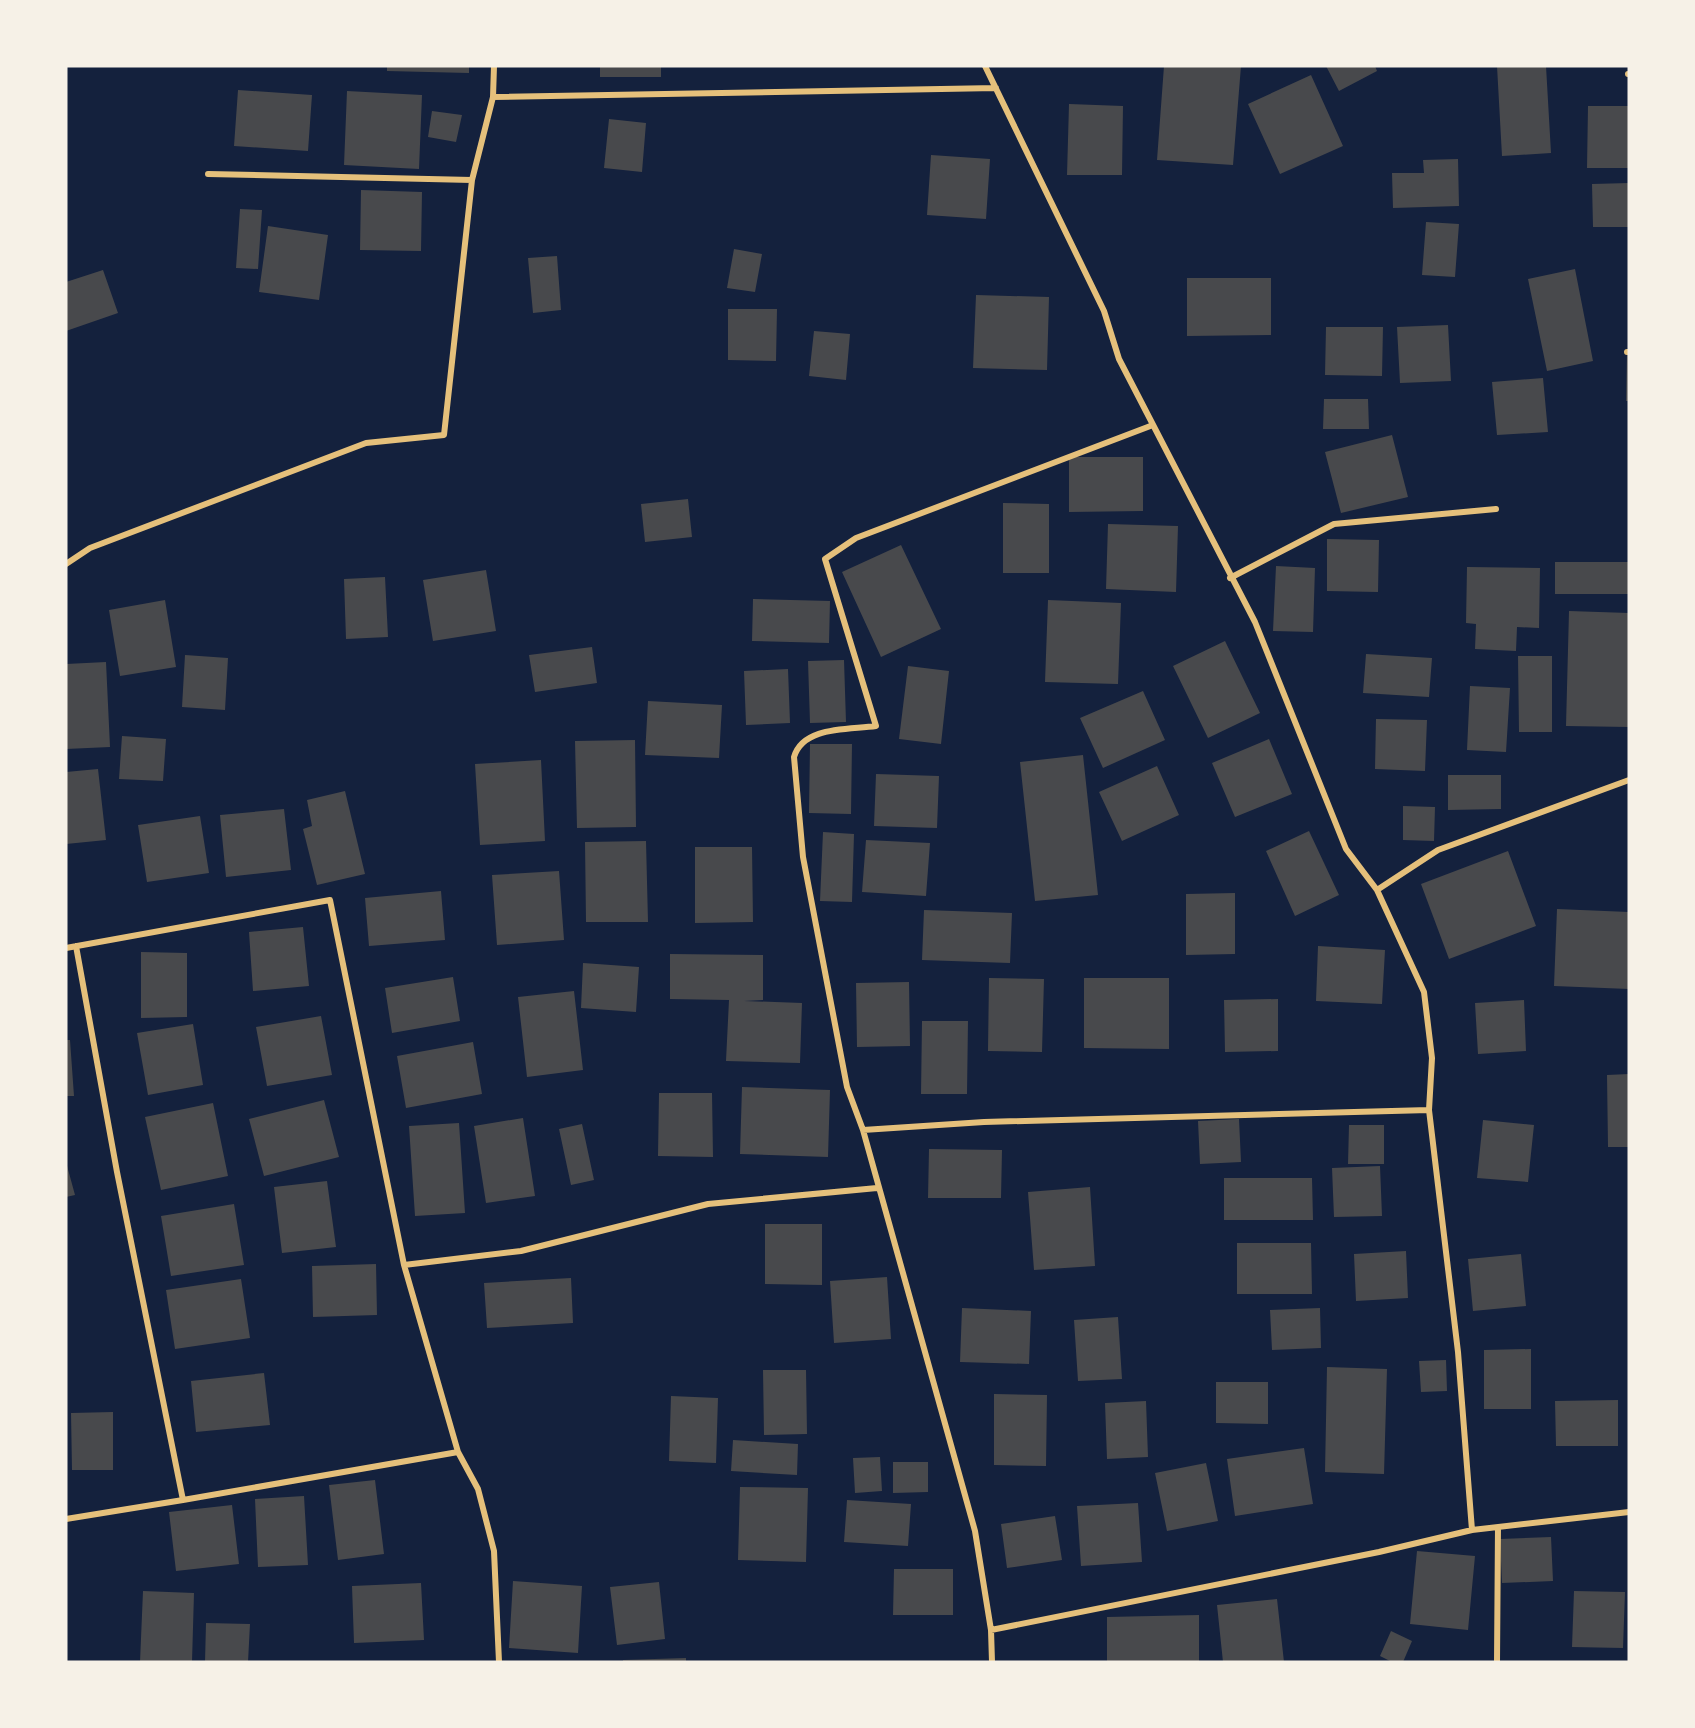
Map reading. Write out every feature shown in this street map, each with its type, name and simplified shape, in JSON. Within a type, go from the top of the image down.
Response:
[{"type":"street","points":[[66,564],[90,548],[366,442],[444,435],[472,180],[494,97],[494,66]]},
{"type":"street","points":[[985,66],[1104,311],[1119,359],[1230,578],[1255,622],[1346,849],[1377,890],[1424,992],[1432,1058],[1429,1110],[1458,1352],[1472,1530]]},
{"type":"street","points":[[494,97],[996,88]]},
{"type":"street","points":[[208,174],[472,180]]},
{"type":"street","points":[[992,1662],[991,1630],[975,1531],[862,1130],[847,1087],[803,857],[794,757],[798,745],[812,735],[876,726],[825,559],[856,538],[1153,425]]},
{"type":"street","points":[[1230,578],[1334,524],[1496,509]]},
{"type":"street","points":[[1377,890],[1438,850],[1629,780]]},
{"type":"street","points":[[66,948],[330,900],[404,1265],[458,1452],[478,1489],[494,1551],[499,1662]]},
{"type":"street","points":[[76,946],[117,1172],[183,1500]]},
{"type":"street","points":[[862,1130],[984,1122],[1429,1110]]},
{"type":"street","points":[[404,1265],[521,1251],[708,1204],[877,1188]]},
{"type":"street","points":[[66,1519],[458,1452]]},
{"type":"street","points":[[991,1630],[1379,1552],[1472,1530],[1629,1512]]},
{"type":"street","points":[[1497,1662],[1498,1527]]},
{"type":"building","points":[[387,66],[469,66],[469,73],[387,71]]},
{"type":"building","points":[[600,66],[661,66],[661,77],[600,77]]},
{"type":"building","points":[[1164,66],[1241,66],[1233,165],[1157,160]]},
{"type":"building","points":[[1326,66],[1375,66],[1377,71],[1339,91]]},
{"type":"building","points":[[1497,66],[1546,66],[1551,153],[1502,156]]},
{"type":"building","points":[[1311,75],[1343,146],[1280,174],[1248,104]]},
{"type":"building","points":[[238,90],[312,95],[308,151],[234,146]]},
{"type":"building","points":[[347,91],[422,95],[419,169],[344,165]]},
{"type":"building","points":[[1069,104],[1123,106],[1122,175],[1067,175]]},
{"type":"building","points":[[1588,106],[1629,106],[1629,168],[1587,168]]},
{"type":"building","points":[[432,111],[462,115],[456,142],[428,137]]},
{"type":"building","points":[[609,119],[646,123],[642,172],[604,168]]},
{"type":"building","points":[[931,155],[990,159],[986,219],[927,215]]},
{"type":"building","points":[[1458,159],[1459,206],[1393,208],[1392,173],[1424,173],[1423,160]]},
{"type":"building","points":[[1629,183],[1629,227],[1593,227],[1592,184]]},
{"type":"building","points":[[361,190],[422,192],[421,251],[360,250]]},
{"type":"building","points":[[240,209],[262,210],[258,269],[236,268]]},
{"type":"building","points":[[1426,222],[1459,224],[1455,277],[1422,275]]},
{"type":"building","points":[[268,226],[328,235],[319,300],[259,292]]},
{"type":"building","points":[[734,249],[762,254],[755,292],[727,288]]},
{"type":"building","points":[[557,256],[561,310],[533,313],[528,258]]},
{"type":"building","points":[[1575,269],[1593,361],[1547,371],[1528,279]]},
{"type":"building","points":[[103,270],[118,313],[66,331],[66,282]]},
{"type":"building","points":[[1187,278],[1271,278],[1271,335],[1187,336]]},
{"type":"building","points":[[976,295],[1049,297],[1047,370],[973,368]]},
{"type":"building","points":[[728,309],[777,309],[776,361],[728,360]]},
{"type":"building","points":[[1448,325],[1451,381],[1400,383],[1397,327]]},
{"type":"building","points":[[1326,327],[1383,327],[1382,376],[1325,375]]},
{"type":"building","points":[[814,331],[850,334],[846,380],[809,376]]},
{"type":"building","points":[[1627,352],[1629,352],[1629,401],[1626,401]]},
{"type":"building","points":[[1543,378],[1548,432],[1497,435],[1492,382]]},
{"type":"building","points":[[1324,399],[1368,399],[1369,429],[1323,429]]},
{"type":"building","points":[[1392,435],[1408,497],[1341,513],[1325,452]]},
{"type":"building","points":[[1069,457],[1143,457],[1143,511],[1069,512]]},
{"type":"building","points":[[688,499],[692,537],[645,542],[641,504]]},
{"type":"building","points":[[1003,503],[1049,504],[1049,573],[1003,573]]},
{"type":"building","points":[[1108,524],[1178,526],[1176,592],[1106,589]]},
{"type":"building","points":[[1327,539],[1379,540],[1378,592],[1327,591]]},
{"type":"building","points":[[901,545],[941,629],[881,657],[842,572]]},
{"type":"building","points":[[1555,562],[1628,562],[1628,594],[1555,594]]},
{"type":"building","points":[[1276,566],[1315,568],[1313,632],[1273,631]]},
{"type":"building","points":[[1467,567],[1540,568],[1539,628],[1517,627],[1516,651],[1475,649],[1476,624],[1466,623]]},
{"type":"building","points":[[486,570],[496,631],[433,641],[423,580]]},
{"type":"building","points":[[385,577],[388,637],[346,639],[344,579]]},
{"type":"building","points":[[753,599],[830,601],[829,643],[752,641]]},
{"type":"building","points":[[165,600],[176,667],[120,676],[109,610]]},
{"type":"building","points":[[1048,600],[1121,603],[1118,684],[1045,682]]},
{"type":"building","points":[[1569,611],[1629,613],[1629,727],[1566,726]]},
{"type":"building","points":[[1225,641],[1260,713],[1208,738],[1173,666]]},
{"type":"building","points":[[592,647],[597,683],[535,692],[529,655]]},
{"type":"building","points":[[1366,654],[1432,658],[1429,697],[1363,693]]},
{"type":"building","points":[[185,655],[228,658],[225,710],[182,707]]},
{"type":"building","points":[[1518,656],[1552,656],[1552,732],[1519,732]]},
{"type":"building","points":[[844,660],[846,722],[810,723],[808,661]]},
{"type":"building","points":[[106,662],[110,747],[66,749],[66,664]]},
{"type":"building","points":[[908,666],[949,671],[941,744],[899,739]]},
{"type":"building","points":[[788,669],[790,723],[746,725],[744,671]]},
{"type":"building","points":[[1470,686],[1510,688],[1506,752],[1467,750]]},
{"type":"building","points":[[1143,691],[1165,740],[1103,768],[1080,718]]},
{"type":"building","points":[[648,701],[722,705],[719,758],[645,755]]},
{"type":"building","points":[[1376,719],[1427,720],[1425,771],[1375,769]]},
{"type":"building","points":[[122,736],[166,739],[163,781],[119,779]]},
{"type":"building","points":[[1269,739],[1292,794],[1235,817],[1212,763]]},
{"type":"building","points":[[635,740],[636,827],[577,828],[575,741]]},
{"type":"building","points":[[810,744],[852,744],[851,814],[809,813]]},
{"type":"building","points":[[1083,755],[1098,895],[1035,901],[1020,762]]},
{"type":"building","points":[[541,760],[545,841],[480,845],[475,764]]},
{"type":"building","points":[[1157,766],[1179,815],[1122,841],[1099,792]]},
{"type":"building","points":[[98,769],[106,840],[66,844],[66,772]]},
{"type":"building","points":[[876,774],[939,776],[937,828],[874,826]]},
{"type":"building","points":[[1448,775],[1501,775],[1501,809],[1448,810]]},
{"type":"building","points":[[345,791],[365,874],[317,885],[303,829],[312,826],[307,800]]},
{"type":"building","points":[[1403,806],[1435,807],[1434,841],[1403,840]]},
{"type":"building","points":[[284,809],[291,870],[226,877],[220,815]]},
{"type":"building","points":[[200,816],[209,873],[147,882],[138,825]]},
{"type":"building","points":[[1309,831],[1339,895],[1295,916],[1266,851]]},
{"type":"building","points":[[823,832],[854,834],[852,902],[820,901]]},
{"type":"building","points":[[866,840],[930,843],[926,896],[862,892]]},
{"type":"building","points":[[646,841],[648,922],[586,922],[585,842]]},
{"type":"building","points":[[695,847],[752,847],[753,922],[695,923]]},
{"type":"building","points":[[1508,851],[1536,926],[1449,959],[1421,884]]},
{"type":"building","points":[[559,871],[564,940],[497,945],[492,875]]},
{"type":"building","points":[[441,891],[445,940],[369,946],[365,898]]},
{"type":"building","points":[[1235,893],[1235,954],[1186,955],[1186,894]]},
{"type":"building","points":[[1557,909],[1629,912],[1629,989],[1554,986]]},
{"type":"building","points":[[924,910],[1012,913],[1010,963],[922,960]]},
{"type":"building","points":[[303,927],[309,986],[253,991],[249,932]]},
{"type":"building","points":[[1318,946],[1385,950],[1382,1004],[1316,1001]]},
{"type":"building","points":[[141,952],[187,953],[187,1017],[141,1018]]},
{"type":"building","points":[[670,954],[763,955],[763,1000],[744,1001],[802,1003],[800,1063],[726,1061],[729,1000],[670,999]]},
{"type":"building","points":[[583,963],[639,967],[636,1012],[581,1008]]},
{"type":"building","points":[[453,977],[460,1021],[392,1033],[385,988]]},
{"type":"building","points":[[989,978],[1044,979],[1042,1052],[988,1051]]},
{"type":"building","points":[[1084,978],[1169,978],[1169,1049],[1084,1048]]},
{"type":"building","points":[[909,982],[910,1046],[857,1047],[856,983]]},
{"type":"building","points":[[574,991],[583,1070],[527,1077],[518,997]]},
{"type":"building","points":[[1278,999],[1278,1051],[1225,1052],[1224,1000]]},
{"type":"building","points":[[1524,1000],[1526,1051],[1478,1054],[1475,1003]]},
{"type":"building","points":[[321,1016],[332,1075],[267,1086],[256,1027]]},
{"type":"building","points":[[922,1021],[968,1021],[967,1094],[921,1094]]},
{"type":"building","points":[[193,1024],[203,1085],[148,1095],[137,1033]]},
{"type":"building","points":[[66,1040],[70,1040],[74,1096],[66,1096]]},
{"type":"building","points":[[473,1042],[482,1094],[406,1108],[397,1056]]},
{"type":"building","points":[[1629,1074],[1629,1147],[1608,1147],[1607,1075]]},
{"type":"building","points":[[742,1087],[830,1090],[828,1157],[740,1154]]},
{"type":"building","points":[[659,1093],[712,1093],[713,1157],[658,1156]]},
{"type":"building","points":[[324,1100],[339,1157],[264,1176],[249,1119]]},
{"type":"building","points":[[213,1103],[228,1176],[161,1190],[145,1117]]},
{"type":"building","points":[[523,1118],[535,1196],[486,1203],[474,1126]]},
{"type":"building","points":[[1239,1119],[1241,1162],[1200,1164],[1198,1121]]},
{"type":"building","points":[[1483,1120],[1534,1125],[1528,1182],[1477,1178]]},
{"type":"building","points":[[459,1123],[465,1213],[415,1216],[409,1126]]},
{"type":"building","points":[[582,1124],[594,1180],[571,1185],[559,1129]]},
{"type":"building","points":[[1349,1125],[1384,1125],[1384,1164],[1348,1164]]},
{"type":"building","points":[[929,1149],[1002,1150],[1001,1198],[928,1198]]},
{"type":"building","points":[[66,1162],[75,1195],[66,1197]]},
{"type":"building","points":[[1380,1166],[1382,1216],[1334,1217],[1332,1168]]},
{"type":"building","points":[[1224,1178],[1312,1178],[1313,1220],[1224,1220]]},
{"type":"building","points":[[327,1181],[336,1247],[282,1253],[274,1187]]},
{"type":"building","points":[[1090,1187],[1095,1266],[1034,1270],[1028,1192]]},
{"type":"building","points":[[234,1204],[244,1265],[171,1276],[161,1216]]},
{"type":"building","points":[[765,1224],[822,1224],[822,1285],[765,1284]]},
{"type":"building","points":[[1237,1243],[1311,1243],[1312,1294],[1237,1294]]},
{"type":"building","points":[[1406,1251],[1408,1298],[1356,1301],[1354,1254]]},
{"type":"building","points":[[1521,1254],[1526,1306],[1473,1311],[1468,1259]]},
{"type":"building","points":[[376,1264],[377,1315],[313,1317],[312,1266]]},
{"type":"building","points":[[887,1277],[891,1339],[834,1343],[830,1281]]},
{"type":"building","points":[[571,1278],[573,1323],[487,1328],[484,1283]]},
{"type":"building","points":[[241,1279],[250,1338],[175,1349],[166,1290]]},
{"type":"building","points":[[962,1308],[1031,1311],[1029,1364],[960,1362]]},
{"type":"building","points":[[1320,1308],[1321,1348],[1272,1350],[1270,1310]]},
{"type":"building","points":[[1118,1317],[1122,1379],[1078,1381],[1074,1320]]},
{"type":"building","points":[[1531,1349],[1531,1409],[1484,1409],[1484,1350]]},
{"type":"building","points":[[1446,1360],[1447,1391],[1421,1392],[1419,1361]]},
{"type":"building","points":[[1327,1367],[1387,1369],[1384,1474],[1325,1472]]},
{"type":"building","points":[[763,1370],[806,1370],[807,1434],[764,1435]]},
{"type":"building","points":[[264,1373],[270,1425],[196,1432],[191,1381]]},
{"type":"building","points":[[1216,1382],[1268,1382],[1268,1424],[1216,1423]]},
{"type":"building","points":[[994,1394],[1047,1395],[1046,1466],[994,1465]]},
{"type":"building","points":[[671,1396],[718,1398],[716,1463],[669,1461]]},
{"type":"building","points":[[1618,1400],[1618,1446],[1556,1446],[1555,1401]]},
{"type":"building","points":[[1146,1401],[1148,1457],[1107,1459],[1105,1403]]},
{"type":"building","points":[[113,1412],[113,1470],[72,1470],[71,1413]]},
{"type":"building","points":[[733,1440],[798,1444],[797,1475],[731,1471]]},
{"type":"building","points":[[1304,1448],[1313,1504],[1235,1516],[1227,1459]]},
{"type":"building","points":[[880,1457],[882,1491],[855,1493],[853,1458]]},
{"type":"building","points":[[893,1462],[928,1462],[928,1492],[893,1493]]},
{"type":"building","points":[[1206,1463],[1218,1521],[1167,1531],[1155,1473]]},
{"type":"building","points":[[375,1480],[384,1554],[338,1560],[329,1485]]},
{"type":"building","points":[[740,1487],[808,1488],[806,1562],[738,1560]]},
{"type":"building","points":[[304,1496],[308,1565],[258,1567],[255,1499]]},
{"type":"building","points":[[847,1500],[911,1504],[908,1546],[844,1542]]},
{"type":"building","points":[[1138,1503],[1142,1562],[1081,1566],[1077,1506]]},
{"type":"building","points":[[232,1505],[239,1564],[176,1571],[169,1512]]},
{"type":"building","points":[[1055,1516],[1062,1560],[1007,1568],[1001,1524]]},
{"type":"building","points":[[1551,1537],[1553,1581],[1502,1583],[1500,1539]]},
{"type":"building","points":[[1417,1551],[1475,1556],[1468,1630],[1410,1624]]},
{"type":"building","points":[[894,1569],[953,1569],[953,1615],[893,1615]]},
{"type":"building","points":[[513,1581],[582,1586],[578,1653],[509,1648]]},
{"type":"building","points":[[659,1582],[665,1639],[617,1645],[610,1587]]},
{"type":"building","points":[[421,1583],[424,1640],[354,1643],[352,1586]]},
{"type":"building","points":[[143,1591],[194,1593],[192,1662],[140,1662]]},
{"type":"building","points":[[1574,1591],[1625,1592],[1623,1648],[1572,1647]]},
{"type":"building","points":[[1277,1599],[1284,1662],[1223,1662],[1217,1605]]},
{"type":"building","points":[[1199,1615],[1199,1662],[1107,1662],[1107,1617]]},
{"type":"building","points":[[206,1623],[250,1624],[248,1662],[205,1662]]},
{"type":"building","points":[[1391,1631],[1412,1641],[1403,1662],[1392,1662],[1380,1656]]},
{"type":"building","points":[[686,1658],[686,1662],[623,1662],[623,1660]]}]
